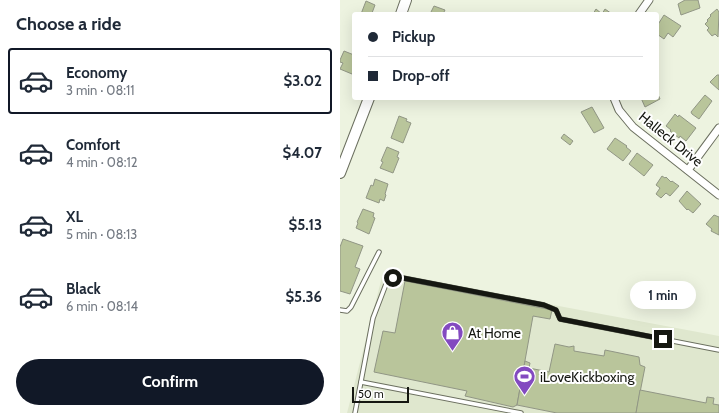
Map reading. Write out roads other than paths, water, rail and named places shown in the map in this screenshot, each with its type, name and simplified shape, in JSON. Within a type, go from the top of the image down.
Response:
[{"type":"street","points":[[402,12],[406,0]]},
{"type":"street","points":[[640,12],[649,0]]},
{"type":"street","points":[[340,173],[368,100]]},
{"type":"street","name":"Halleck Drive","points":[[615,100],[619,110],[633,127],[719,195]]},
{"type":"street","points":[[688,170],[719,128]]},
{"type":"lane","points":[[340,310],[347,311],[351,307],[379,252]]},
{"type":"lane","points":[[355,413],[373,318],[386,284],[393,278],[403,278],[544,305],[556,310],[560,319],[719,350]]},
{"type":"lane","points":[[361,382],[521,413]]},
{"type":"place","name":"At Home","points":[[452,352]]},
{"type":"place","name":"iLoveKickboxing","points":[[525,396]]}]
